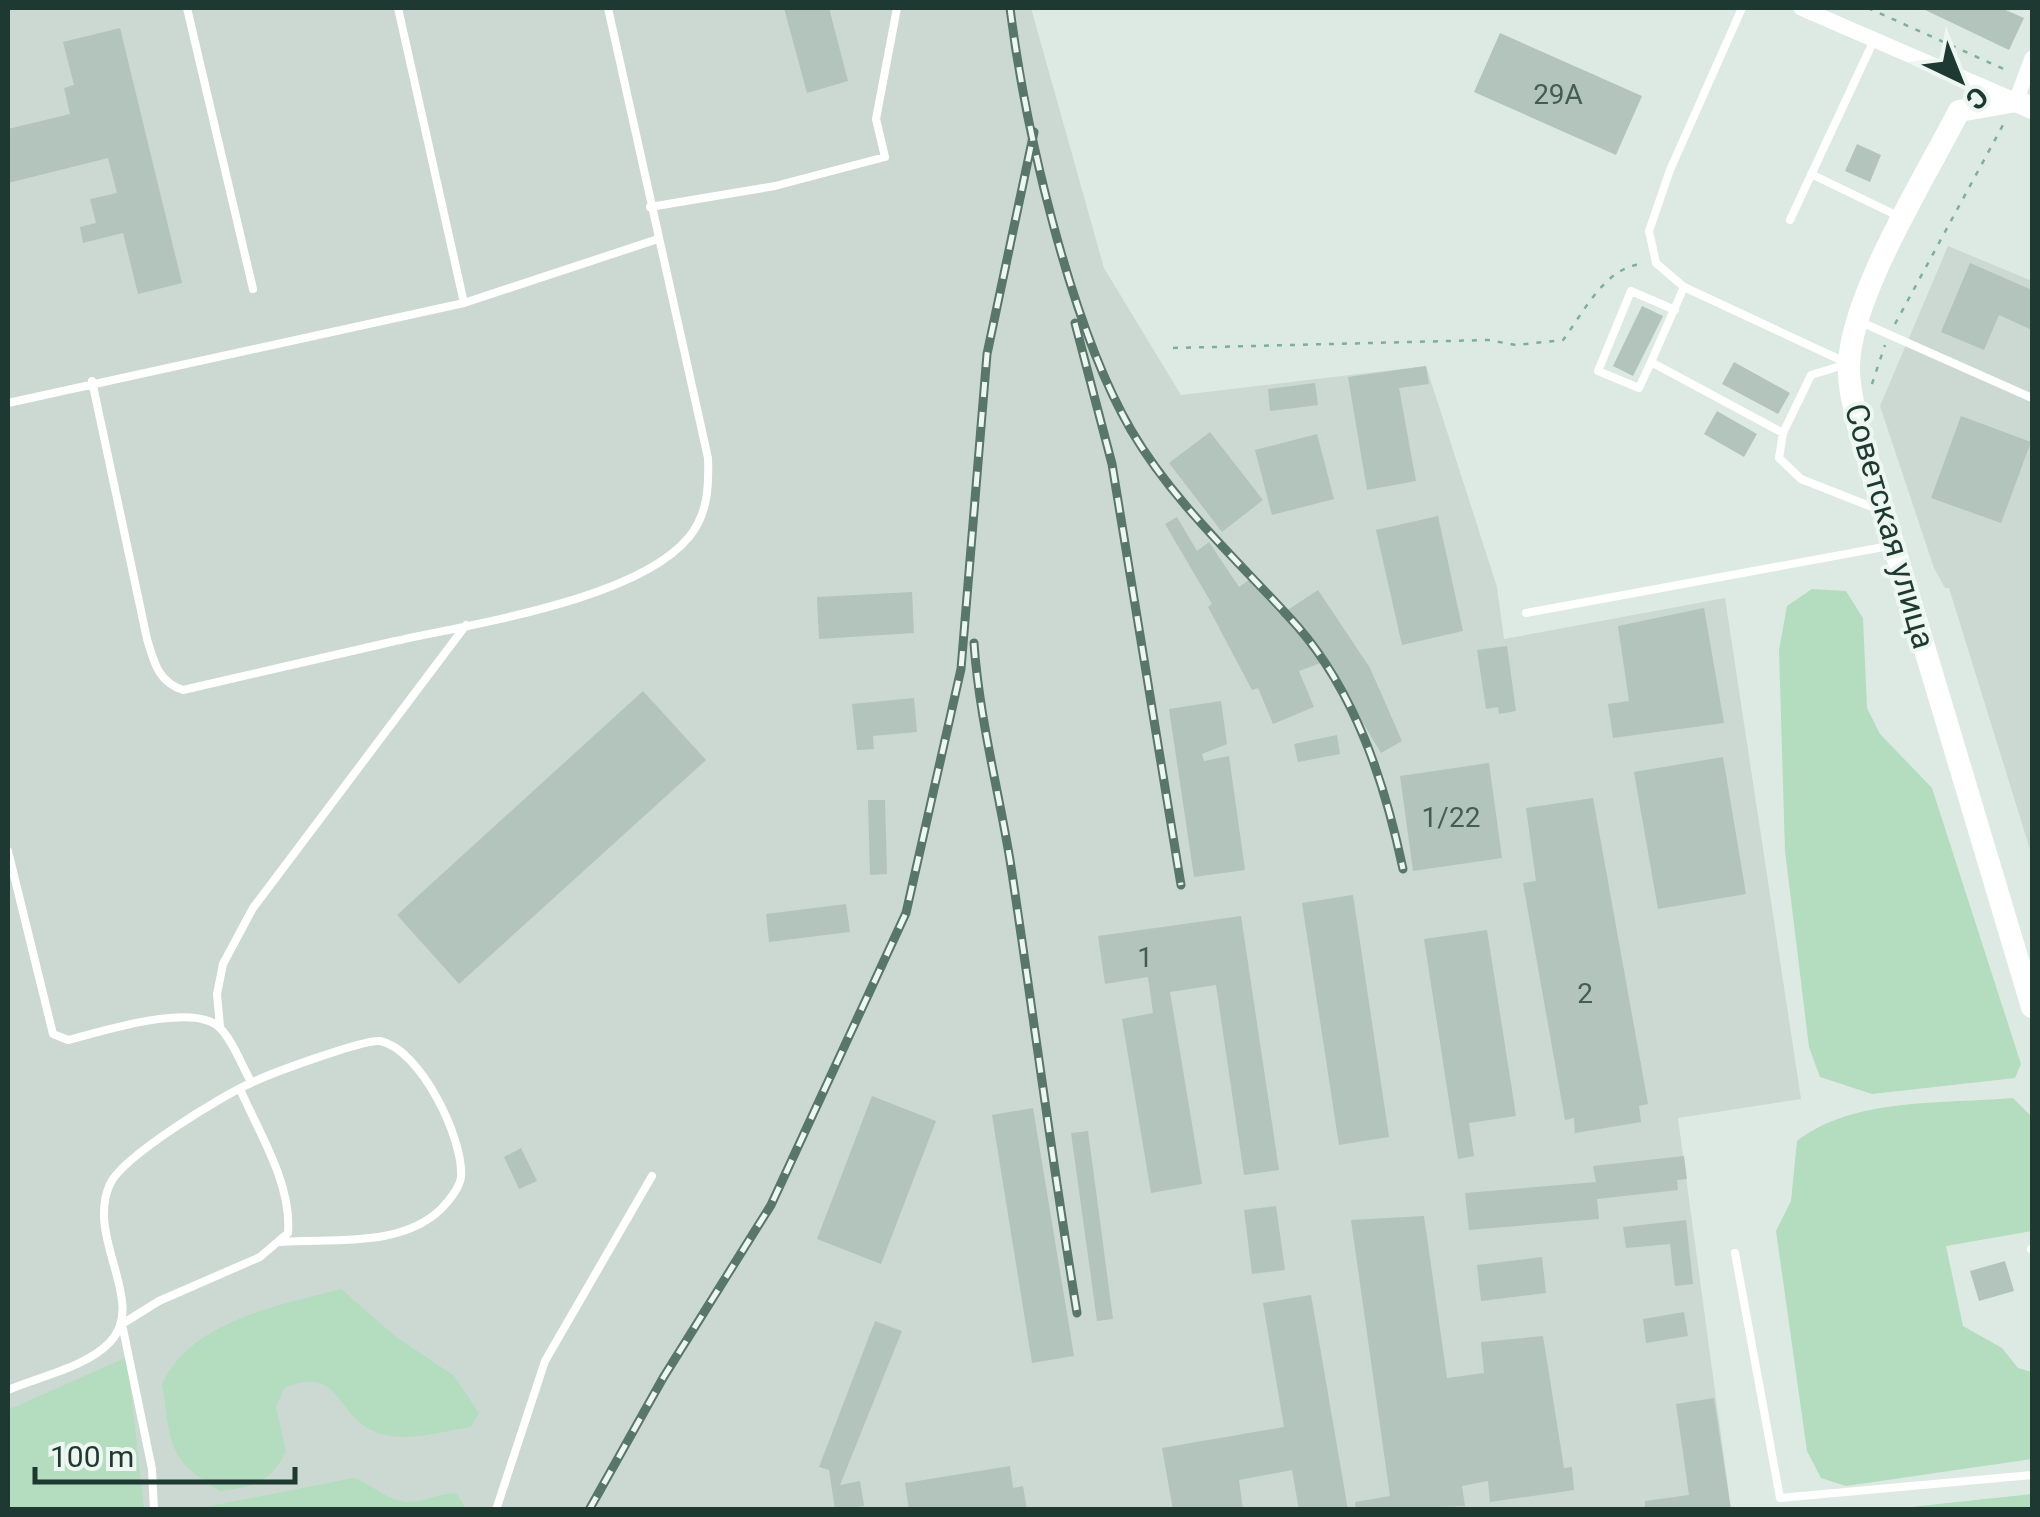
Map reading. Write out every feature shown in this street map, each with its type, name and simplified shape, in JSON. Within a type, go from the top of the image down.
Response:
[{"type":"street","points":[[1800,8],[2024,104],[2032,58]]},
{"type":"street","name":"Советская улица","points":[[2024,104],[1959,111],[1904,218],[1858,321],[1849,364],[1858,426],[2032,1008]]},
{"type":"lane","points":[[187,8],[254,289]]},
{"type":"lane","points":[[398,8],[464,303]]},
{"type":"lane","points":[[92,382],[147,639],[158,674],[170,686],[183,690],[558,604],[659,563],[688,539],[701,520],[710,488],[708,458],[608,8]]},
{"type":"lane","points":[[650,207],[775,186],[885,157],[876,118],[897,8]]},
{"type":"lane","points":[[1742,8],[1664,185],[1649,231],[1656,263],[1684,287],[1849,364]]},
{"type":"lane","points":[[1790,220],[1874,40]]},
{"type":"lane","points":[[1812,174],[1904,218]]},
{"type":"lane","points":[[8,404],[92,382],[464,303],[658,239]]},
{"type":"lane","points":[[1675,310],[1631,291],[1598,371],[1638,388],[1675,310],[1684,287]]},
{"type":"lane","points":[[1858,321],[2032,398]]},
{"type":"lane","points":[[1651,362],[1783,433]]},
{"type":"lane","points":[[1849,364],[1811,375],[1783,433],[1779,458],[1801,479],[1884,512]]},
{"type":"lane","points":[[1526,613],[1894,545]]},
{"type":"lane","points":[[252,1082],[220,1027],[216,994],[223,964],[253,908],[466,625]]},
{"type":"lane","points":[[8,850],[12,889],[53,1034],[68,1040],[172,1017],[207,1020],[220,1027]]},
{"type":"lane","points":[[8,1390],[110,1344],[122,1324],[126,1312],[106,1248],[102,1209],[111,1180],[144,1149],[252,1082],[378,1040],[396,1048],[419,1069],[460,1144],[461,1182],[440,1210],[407,1228],[356,1239],[281,1242]]},
{"type":"lane","points":[[122,1324],[159,1301],[260,1257],[288,1233],[289,1214],[279,1177],[240,1088]]},
{"type":"lane","points":[[496,1510],[545,1361],[652,1176]]},
{"type":"lane","points":[[1735,1253],[1780,1498],[2032,1475]]},
{"type":"lane","points":[[122,1324],[152,1469],[154,1510]]},
{"type":"path","points":[[1868,8],[2026,78]]},
{"type":"path","points":[[1888,335],[2024,104]]},
{"type":"path","points":[[1174,348],[1488,340],[1516,345],[1562,340],[1605,282],[1628,264],[1656,263]]},
{"type":"shaded area","points":[[8,8],[1031,8],[1104,268],[1181,395],[1426,366],[1497,587],[1504,639],[1725,598],[1801,1099],[1678,1118],[1731,1509],[8,1510]]},
{"type":"shaded area","points":[[1948,246],[2032,281],[2032,856],[1949,588],[1945,588],[1934,568],[1880,406]]},
{"type":"green space","points":[[1812,589],[1846,591],[1863,618],[1867,708],[1880,734],[1932,788],[2021,1064],[2015,1078],[1872,1094],[1820,1077],[1809,1047],[1785,851],[1779,650],[1787,606]]},
{"type":"green space","points":[[2013,1098],[2032,1117],[2032,1231],[1946,1246],[1963,1326],[2002,1348],[2018,1368],[2032,1372],[2032,1459],[1846,1486],[1821,1478],[1807,1451],[1776,1231],[1791,1201],[1797,1141],[1820,1127],[1872,1110]]},
{"type":"green space","points":[[341,1289],[395,1336],[454,1376],[479,1413],[471,1427],[412,1437],[389,1436],[363,1425],[328,1387],[303,1382],[284,1388],[276,1407],[286,1452],[267,1477],[251,1485],[220,1491],[189,1469],[170,1435],[162,1384],[176,1362],[215,1330],[265,1309]]},
{"type":"green space","points":[[127,1357],[144,1509],[8,1509],[8,1410]]},
{"type":"green space","points":[[354,1478],[400,1501],[457,1494],[466,1509],[195,1509]]},
{"type":"green space","points":[[2032,1494],[2032,1509],[1892,1509]]},
{"type":"building","points":[[784,8],[829,8],[848,81],[807,93]]},
{"type":"building","points":[[1921,8],[2001,8],[2024,18],[2009,50]]},
{"type":"building","points":[[120,28],[182,283],[138,294],[123,233],[83,243],[80,227],[96,223],[90,199],[117,193],[108,158],[8,183],[8,129],[70,114],[64,88],[74,85],[63,42]]},
{"type":"building","points":[[1500,33],[1642,96],[1616,155],[1474,92]]},
{"type":"building","points":[[1857,144],[1881,155],[1870,182],[1845,171]]},
{"type":"building","points":[[1970,263],[2032,290],[2032,330],[1999,315],[1984,350],[1941,332]]},
{"type":"building","points":[[1642,306],[1663,316],[1633,376],[1613,366]]},
{"type":"building","points":[[1734,362],[1790,393],[1778,414],[1722,384]]},
{"type":"building","points":[[1426,366],[1429,384],[1399,388],[1416,481],[1367,490],[1348,377]]},
{"type":"building","points":[[1315,383],[1318,405],[1270,411],[1268,389]]},
{"type":"building","points":[[1717,411],[1757,434],[1744,457],[1704,434]]},
{"type":"building","points":[[1961,416],[2031,442],[2001,523],[1931,498]]},
{"type":"building","points":[[1210,432],[1263,500],[1222,532],[1169,463]]},
{"type":"building","points":[[1317,434],[1334,499],[1272,515],[1255,450]]},
{"type":"building","points":[[1438,516],[1463,631],[1402,645],[1376,530]]},
{"type":"building","points":[[1177,517],[1197,551],[1209,542],[1239,587],[1249,580],[1280,615],[1318,590],[1370,668],[1402,741],[1381,753],[1326,661],[1299,671],[1314,707],[1273,724],[1258,688],[1252,690],[1208,607],[1212,604],[1165,524]]},
{"type":"building","points":[[912,592],[914,633],[819,639],[817,597]]},
{"type":"building","points":[[1704,608],[1724,723],[1613,738],[1608,704],[1629,701],[1618,626]]},
{"type":"building","points":[[1507,646],[1516,711],[1499,714],[1498,707],[1486,709],[1477,650]]},
{"type":"building","points":[[643,691],[706,760],[459,984],[397,915]]},
{"type":"building","points":[[914,698],[917,732],[873,736],[874,749],[857,750],[852,704]]},
{"type":"building","points":[[1221,701],[1227,744],[1202,754],[1204,761],[1229,756],[1245,870],[1194,877],[1169,709]]},
{"type":"building","points":[[1337,735],[1340,754],[1298,762],[1294,744]]},
{"type":"building","points":[[1723,757],[1746,894],[1658,909],[1634,772]]},
{"type":"building","points":[[1489,763],[1502,858],[1413,871],[1400,776]]},
{"type":"building","points":[[1593,798],[1648,1104],[1639,1106],[1641,1122],[1575,1133],[1574,1118],[1565,1120],[1523,883],[1536,881],[1526,808]]},
{"type":"building","points":[[868,800],[885,800],[887,874],[870,875]]},
{"type":"building","points":[[1353,895],[1389,1137],[1339,1145],[1302,903]]},
{"type":"building","points":[[846,904],[850,932],[769,942],[766,914]]},
{"type":"building","points":[[1241,916],[1279,1170],[1244,1175],[1216,985],[1170,992],[1202,1184],[1151,1193],[1122,1019],[1153,1013],[1148,977],[1105,984],[1098,936]]},
{"type":"building","points":[[1487,930],[1516,1116],[1469,1123],[1474,1156],[1458,1159],[1424,939]]},
{"type":"building","points":[[872,1096],[936,1121],[881,1264],[817,1239]]},
{"type":"building","points":[[1033,1108],[1074,1356],[1032,1363],[992,1115]]},
{"type":"building","points":[[1088,1131],[1113,1319],[1097,1321],[1071,1133]]},
{"type":"building","points":[[521,1148],[537,1181],[519,1189],[504,1157]]},
{"type":"building","points":[[1684,1156],[1687,1179],[1677,1180],[1678,1190],[1597,1199],[1599,1219],[1469,1230],[1465,1193],[1596,1182],[1593,1166]]},
{"type":"building","points":[[1276,1206],[1285,1270],[1252,1274],[1244,1210]]},
{"type":"building","points":[[1424,1216],[1447,1378],[1484,1373],[1481,1342],[1543,1336],[1564,1468],[1572,1467],[1574,1490],[1490,1502],[1488,1481],[1462,1486],[1465,1506],[1356,1510],[1355,1502],[1390,1496],[1351,1220]]},
{"type":"building","points":[[1686,1220],[1693,1284],[1675,1286],[1670,1244],[1626,1248],[1623,1227]]},
{"type":"building","points":[[1542,1257],[1546,1293],[1481,1301],[1477,1265]]},
{"type":"building","points":[[2005,1261],[2014,1291],[1979,1301],[1970,1271]]},
{"type":"building","points":[[1311,1295],[1348,1510],[1299,1510],[1292,1470],[1239,1480],[1243,1510],[1173,1510],[1162,1448],[1284,1427],[1263,1303]]},
{"type":"building","points":[[1684,1312],[1688,1336],[1646,1343],[1643,1319]]},
{"type":"building","points":[[875,1321],[902,1331],[840,1485],[860,1481],[864,1506],[835,1510],[829,1470],[819,1467]]},
{"type":"building","points":[[1714,1398],[1731,1510],[1645,1510],[1645,1501],[1689,1495],[1676,1404]]},
{"type":"building","points":[[1010,1466],[1013,1488],[1023,1486],[1027,1510],[909,1510],[905,1483]]},
{"type":"railway","points":[[1010,8],[1027,110],[1053,225],[1088,337],[1109,387],[1131,430],[1168,483],[1298,627],[1336,681],[1377,773],[1403,869]]},
{"type":"railway","points":[[589,1510],[663,1378],[771,1205],[906,913],[961,669],[987,354],[1034,132]]},
{"type":"railway","points":[[1075,323],[1112,464],[1181,885]]},
{"type":"railway","points":[[974,643],[1077,1313]]}]
